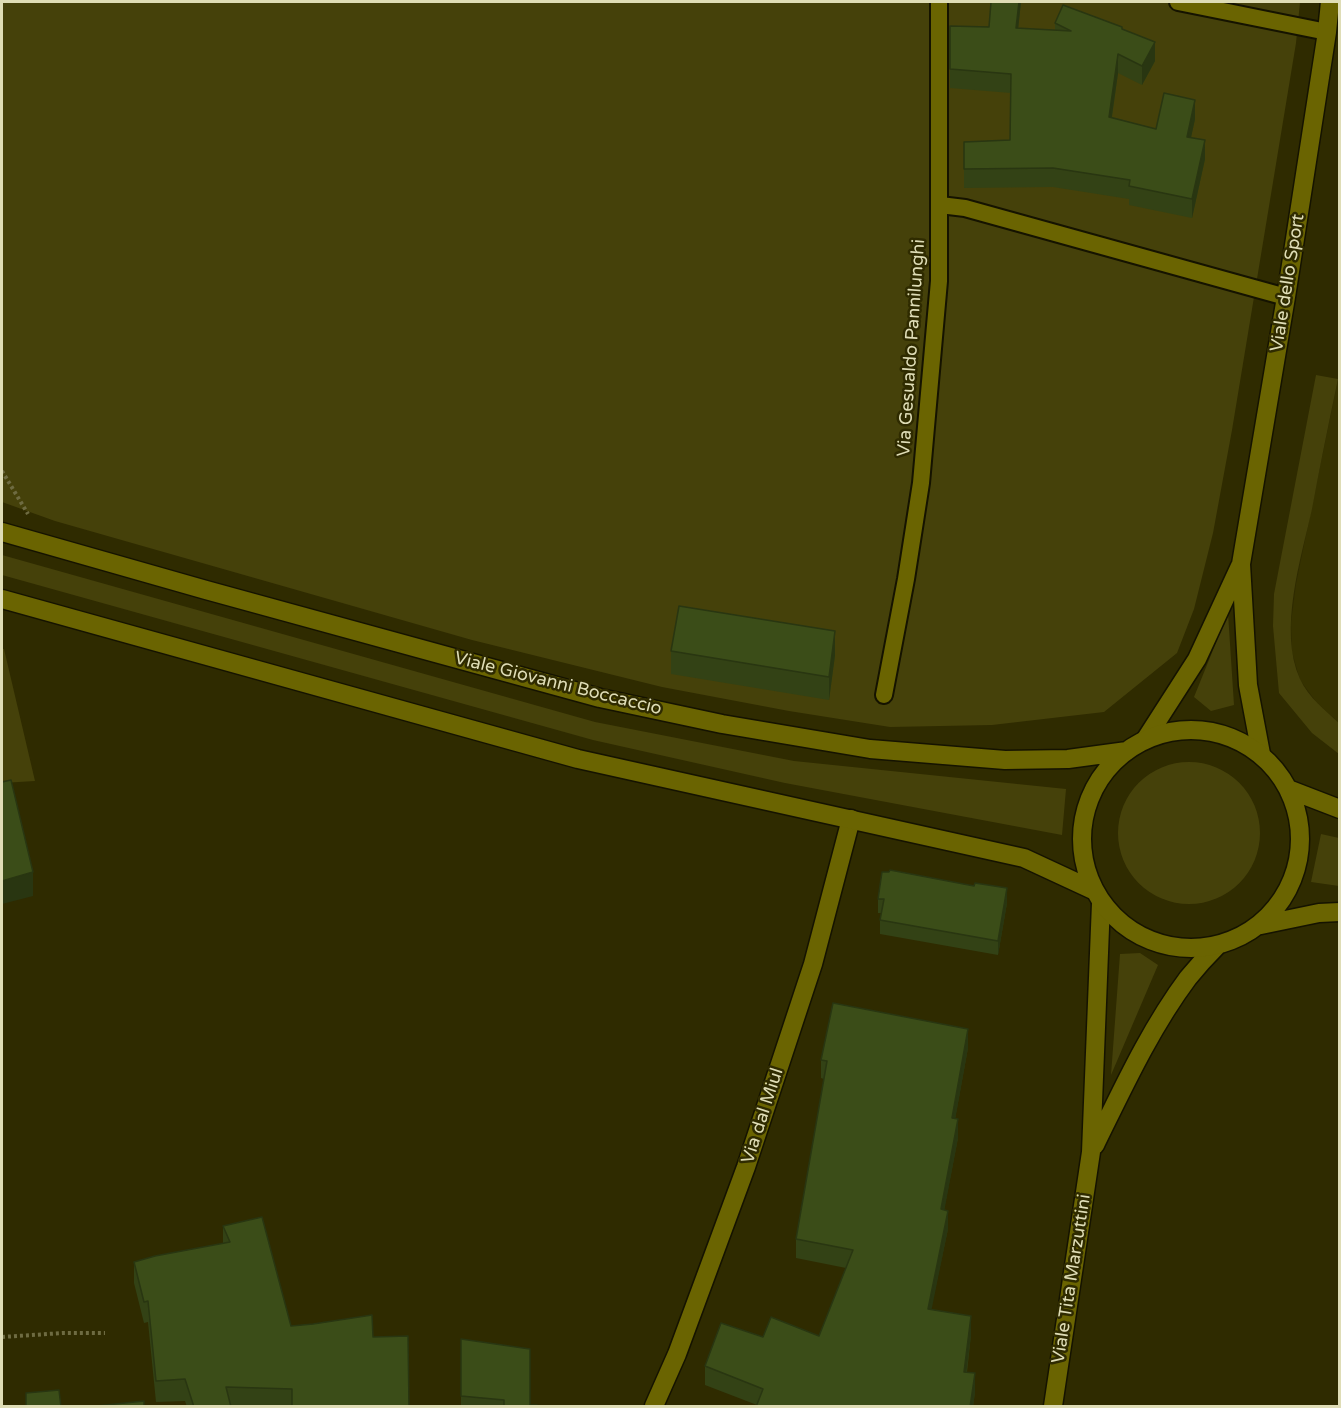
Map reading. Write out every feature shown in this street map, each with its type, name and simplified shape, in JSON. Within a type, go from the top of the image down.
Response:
[{"type":"main road","name":"Viale dello Sport","points":[[1261,754],[1248,685],[1241,564],[1286,297],[1330,2]]},
{"type":"main road","name":"Viale Giovanni Boccaccio","points":[[2,532],[600,698],[722,724],[870,749],[1005,760],[1068,759],[1126,751]]},
{"type":"main road","name":"Viale dello Sport","points":[[1145,740],[1197,658],[1241,564]]},
{"type":"main road","points":[[2,599],[578,759],[1024,858],[1097,896],[1143,938],[1178,948],[1216,947],[1239,938],[1259,926],[1281,902],[1293,882],[1301,841],[1297,810],[1288,789],[1278,773],[1261,754],[1241,741],[1218,733],[1190,730],[1162,734],[1145,740],[1116,760],[1097,782],[1090,797],[1084,818],[1082,838],[1084,863],[1097,896]]},
{"type":"main road","points":[[1288,789],[1340,809]]},
{"type":"main road","name":"Via dal Miul","points":[[654,1407],[677,1353],[746,1167],[813,964],[850,819]]},
{"type":"main road","name":"Viale Tita Marzuttini","points":[[1053,1407],[1091,1152],[1097,896]]},
{"type":"main road","points":[[1259,926],[1319,913],[1340,912]]},
{"type":"main road","name":"Viale Tita Marzuttini","points":[[1091,1152],[1157,1026],[1188,978],[1216,947]]},
{"type":"lane","name":"Via Gesualdo Pannilunghi","points":[[884,695],[921,483],[939,281],[939,2]]},
{"type":"lane","points":[[1178,2],[1327,32]]},
{"type":"lane","points":[[940,205],[965,208],[1286,297]]},
{"type":"path","points":[[2,471],[49,545]]},
{"type":"path","points":[[2,1337],[105,1333]]},
{"type":"shaded area","points":[[2,2],[1300,2],[1296,43],[1213,533],[1194,609],[1177,653],[1104,712],[992,725],[890,727],[662,687],[472,640],[55,521],[2,502]]},
{"type":"shaded area","points":[[1316,375],[1338,379],[1294,594],[1291,639],[1294,660],[1303,686],[1339,723],[1339,754],[1312,733],[1279,693],[1273,626],[1274,594]]},
{"type":"shaded area","points":[[1338,379],[1340,379],[1339,723],[1317,703],[1300,680],[1292,652],[1291,623],[1296,584]]},
{"type":"shaded area","points":[[2,555],[595,722],[794,761],[1066,789],[1062,835],[785,783],[593,740],[2,575]]},
{"type":"shaded area","points":[[1228,613],[1234,705],[1211,711],[1194,697]]},
{"type":"shaded area","points":[[2,649],[4,649],[35,781],[2,783]]},
{"type":"shaded area","points":[[1189,762],[1216,768],[1239,783],[1254,806],[1260,833],[1254,860],[1239,883],[1216,898],[1189,904],[1162,898],[1139,883],[1124,860],[1118,833],[1124,806],[1139,783],[1162,768]]},
{"type":"shaded area","points":[[1321,834],[1339,838],[1339,886],[1311,882]]},
{"type":"shaded area","points":[[1140,953],[1158,965],[1111,1075],[1120,954]]},
{"type":"building","points":[[991,2],[1019,2],[1016,28],[1071,31],[1055,23],[1063,5],[1155,42],[1142,66],[1118,54],[1109,117],[1156,129],[1164,93],[1195,100],[1187,137],[1205,140],[1192,199],[1129,186],[1130,180],[1053,168],[964,169],[964,142],[1010,140],[1011,74],[950,69],[950,26],[989,27]]},
{"type":"building","points":[[679,606],[835,631],[829,677],[671,651]]},
{"type":"building","points":[[11,780],[33,872],[2,881],[2,782]]},
{"type":"building","points":[[890,870],[974,886],[975,883],[1007,888],[998,941],[880,920],[884,899],[878,899],[882,872]]},
{"type":"building","points":[[833,1003],[968,1029],[952,1118],[958,1119],[941,1209],[948,1211],[928,1309],[971,1316],[964,1372],[975,1373],[970,1407],[756,1407],[763,1389],[705,1366],[721,1323],[763,1337],[771,1317],[819,1336],[853,1250],[796,1239],[827,1061],[821,1060]]},
{"type":"building","points":[[262,1217],[291,1326],[372,1315],[373,1337],[408,1336],[409,1407],[292,1407],[292,1389],[226,1387],[231,1407],[194,1407],[185,1379],[156,1381],[148,1301],[144,1302],[134,1262],[230,1242],[223,1226]]},
{"type":"building","points":[[461,1339],[530,1349],[530,1405],[537,1405],[537,1407],[504,1407],[504,1400],[461,1396]]},
{"type":"building","points":[[59,1390],[61,1407],[26,1407],[26,1393]]},
{"type":"building","points":[[144,1401],[144,1407],[87,1407]]}]
